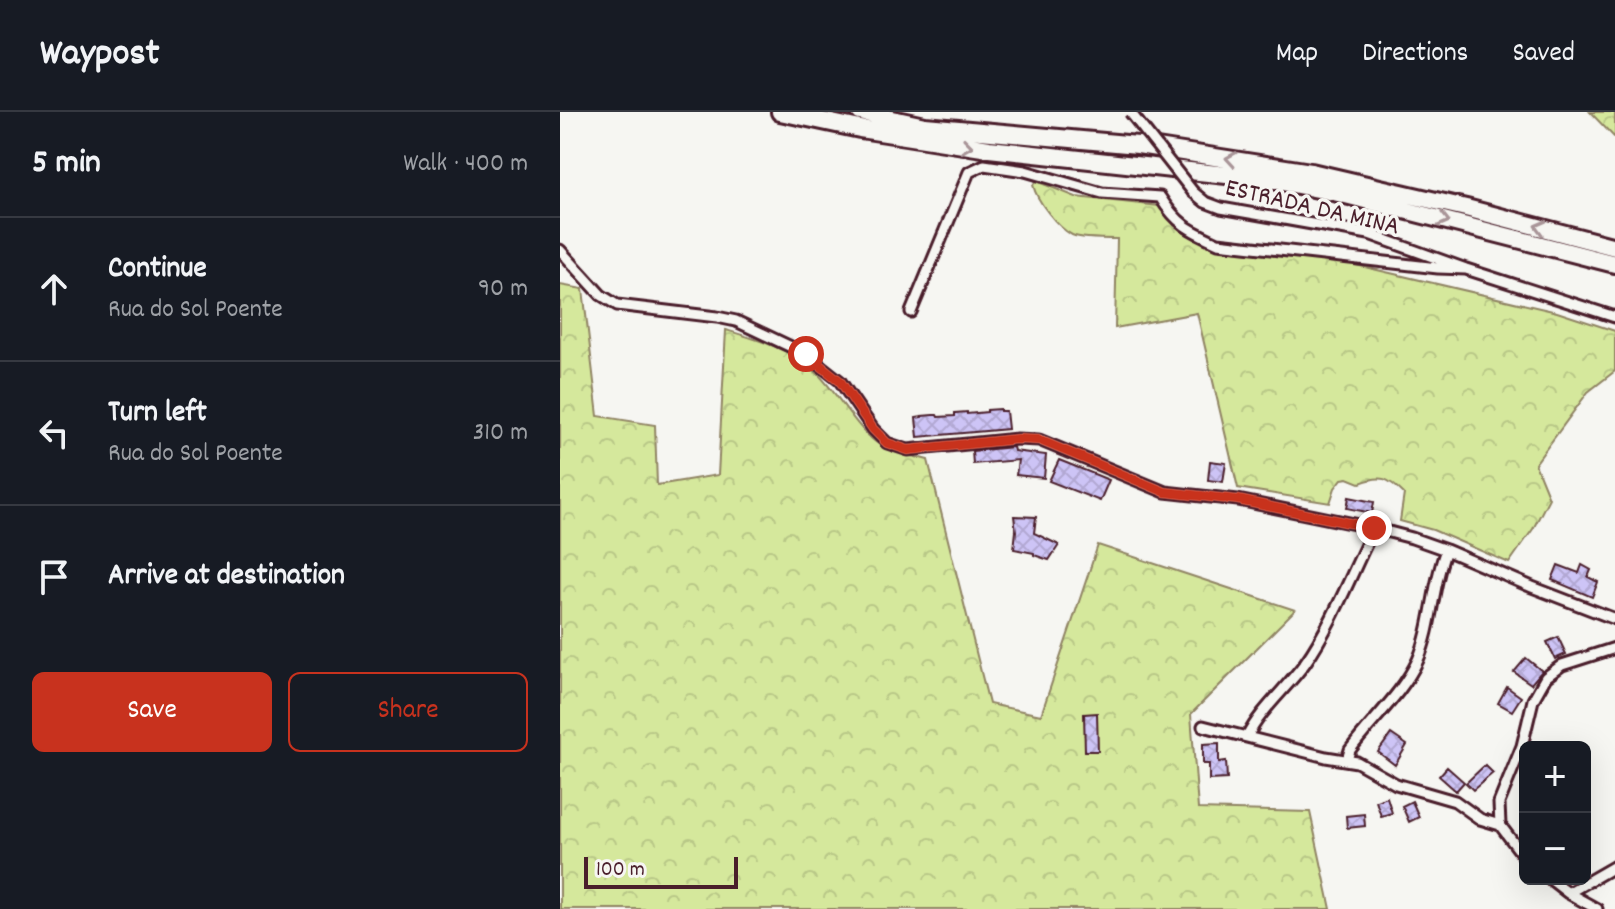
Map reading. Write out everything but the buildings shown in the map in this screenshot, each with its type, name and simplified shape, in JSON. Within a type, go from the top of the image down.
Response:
[{"type":"highway","points":[[780,112],[860,129],[989,149],[1272,180],[1338,193],[1615,264]]},
{"type":"highway","points":[[860,112],[925,126],[1138,145],[1311,172],[1615,247]]},
{"type":"street","name":"ESTRADA DA MINA","points":[[1130,112],[1193,192],[1205,202],[1221,208],[1369,234],[1615,317]]},
{"type":"street","points":[[911,312],[969,172],[984,165],[1025,171],[1102,193],[1160,197],[1172,215],[1190,230],[1218,243],[1466,269]]},
{"type":"street","points":[[560,250],[601,295],[617,305],[736,321],[806,354],[840,381],[873,429],[887,443],[908,450],[1017,439],[1039,440],[1165,492],[1238,500],[1412,538],[1615,619]]},
{"type":"street","points":[[1247,737],[1318,643],[1374,528]]},
{"type":"street","points":[[1347,760],[1350,750],[1400,689],[1417,661],[1446,550]]},
{"type":"street","points":[[1519,850],[1500,825],[1499,803],[1522,746],[1533,700],[1546,677],[1562,665],[1615,648]]},
{"type":"street","points":[[1203,726],[1365,765],[1396,784],[1455,801],[1480,819],[1500,825]]},
{"type":"street","points":[[1568,893],[1615,866]]},
{"type":"street","points":[[1558,885],[1597,909]]},
{"type":"green space","points":[[1590,112],[1615,112],[1615,138]]},
{"type":"green space","points":[[1036,181],[1076,197],[1160,206],[1168,218],[1187,234],[1226,249],[1326,258],[1557,312],[1615,331],[1615,371],[1588,392],[1535,464],[1549,498],[1533,529],[1509,563],[1433,530],[1400,521],[1404,494],[1384,479],[1360,483],[1342,479],[1330,503],[1238,488],[1197,313],[1115,328],[1117,239],[1081,237],[1066,231],[1043,206],[1033,185]]},
{"type":"green space","points":[[560,285],[583,289],[598,416],[655,425],[657,485],[718,475],[726,330],[773,346],[806,363],[872,439],[891,450],[928,460],[989,704],[1041,715],[1098,545],[1295,610],[1191,714],[1198,809],[1310,812],[1331,909],[560,909]]},
{"type":"route","points":[[806,354],[840,381],[873,429],[887,443],[908,450],[1017,439],[1039,440],[1165,492],[1238,500],[1374,528]]}]
